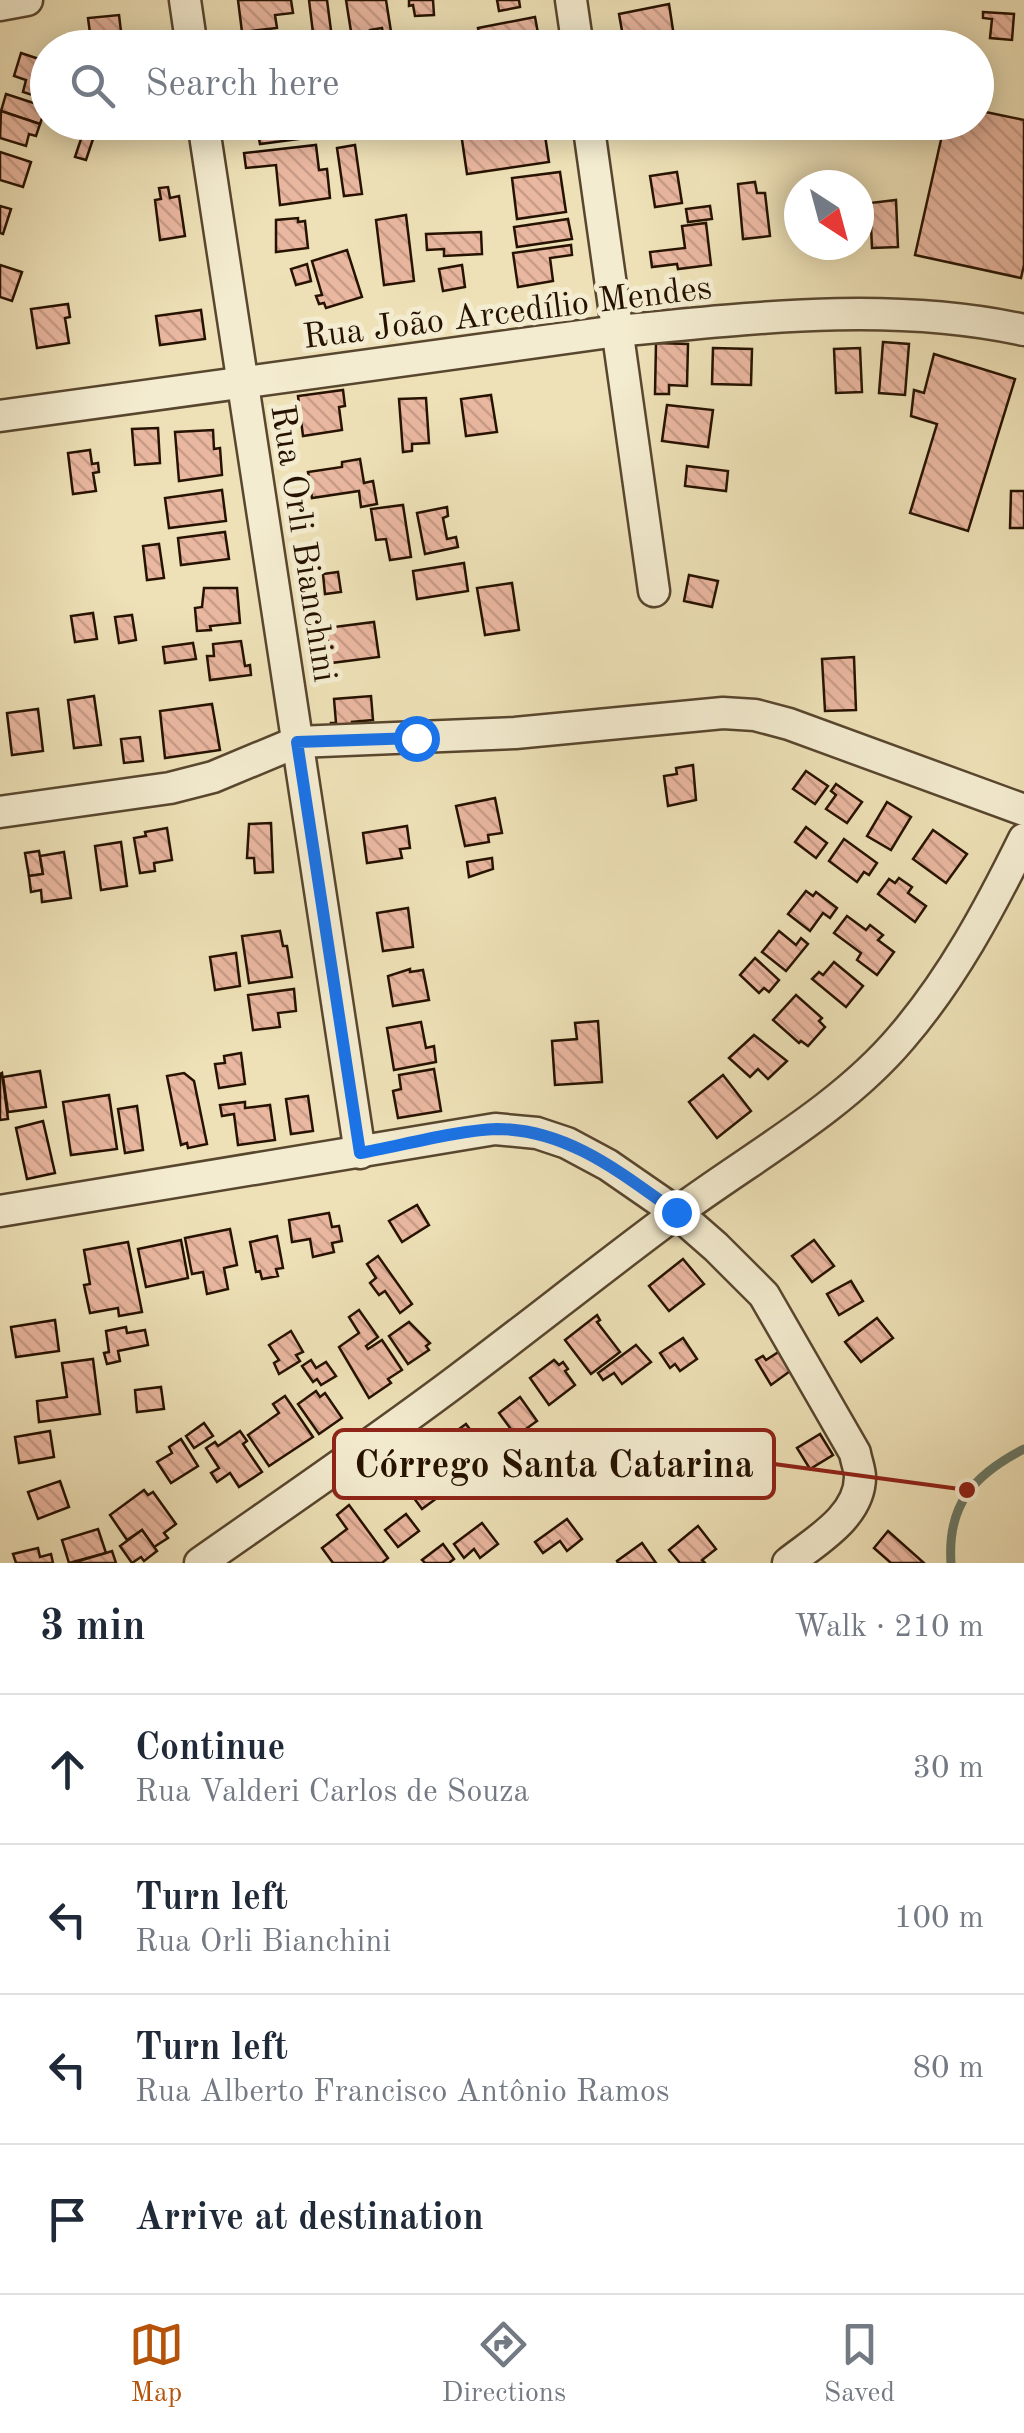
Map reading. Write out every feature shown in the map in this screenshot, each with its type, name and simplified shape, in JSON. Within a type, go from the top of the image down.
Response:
[{"type":"street","points":[[0,5],[27,0]]},
{"type":"street","points":[[185,0],[189,30]]},
{"type":"street","points":[[571,0],[575,30]]},
{"type":"street","name":"Rua Orli Bianchini","points":[[207,140],[360,1153]]},
{"type":"street","points":[[591,140],[654,591]]},
{"type":"street","name":"Rua João Arcedílio Mendes","points":[[0,416],[618,331],[895,312],[969,318],[1024,330]]},
{"type":"street","points":[[0,812],[170,788],[213,778],[297,742],[515,733],[723,713],[755,715],[1024,810]]},
{"type":"street","points":[[200,1563],[377,1440],[676,1212],[800,1126],[860,1078],[901,1039],[971,939],[1024,839]]},
{"type":"street","points":[[0,1211],[495,1129],[538,1133],[568,1143],[608,1164],[676,1212],[742,1270],[764,1295],[855,1453],[860,1478],[854,1501],[840,1522],[788,1563]]},
{"type":"building","points":[[238,0],[291,0],[293,13],[275,15],[277,28],[242,30]]},
{"type":"building","points":[[309,0],[327,0],[331,30],[313,30]]},
{"type":"building","points":[[346,0],[386,0],[391,30],[351,30]]},
{"type":"building","points":[[409,0],[433,0],[434,15],[415,16]]},
{"type":"building","points":[[497,0],[519,0],[520,7],[499,11]]},
{"type":"building","points":[[669,4],[673,30],[622,30],[619,14]]},
{"type":"building","points":[[983,12],[1014,14],[1012,40],[994,38],[992,19],[983,18]]},
{"type":"building","points":[[119,15],[121,30],[90,30],[88,18]]},
{"type":"building","points":[[535,17],[537,30],[478,30]]},
{"type":"building","points":[[21,53],[30,56],[30,94],[23,92],[26,80],[14,76]]},
{"type":"building","points":[[6,94],[30,102],[30,121],[1,111]]},
{"type":"building","points":[[1,111],[30,121],[26,146],[0,138]]},
{"type":"building","points":[[994,114],[1024,120],[1021,278],[915,255],[941,140],[994,140]]},
{"type":"building","points":[[81,140],[93,140],[86,160],[75,157]]},
{"type":"building","points":[[259,140],[291,140],[260,144]]},
{"type":"building","points":[[462,140],[546,140],[549,162],[467,174]]},
{"type":"building","points":[[316,145],[319,170],[327,169],[330,198],[280,205],[276,165],[246,168],[244,153]]},
{"type":"building","points":[[355,145],[362,194],[344,196],[337,148]]},
{"type":"building","points":[[0,152],[31,162],[23,187],[0,180]]},
{"type":"building","points":[[560,172],[566,212],[517,219],[512,178]]},
{"type":"building","points":[[677,172],[682,203],[655,207],[650,176]]},
{"type":"building","points":[[755,182],[757,193],[765,193],[770,236],[743,239],[738,184]]},
{"type":"building","points":[[168,187],[170,198],[179,196],[185,236],[160,240],[155,200],[161,199],[159,188]]},
{"type":"building","points":[[896,200],[898,247],[874,248],[874,203]]},
{"type":"building","points":[[0,206],[11,209],[3,234],[0,233]]},
{"type":"building","points":[[710,206],[712,219],[688,222],[686,209]]},
{"type":"building","points":[[406,215],[414,281],[384,285],[376,220]]},
{"type":"building","points":[[298,218],[298,222],[305,221],[308,248],[276,252],[276,220]]},
{"type":"building","points":[[568,219],[572,239],[517,247],[514,227]]},
{"type":"building","points":[[706,223],[711,265],[652,267],[650,252],[685,248],[682,226]]},
{"type":"building","points":[[481,232],[482,254],[444,256],[444,249],[427,250],[426,234]]},
{"type":"building","points":[[571,245],[572,255],[550,258],[553,281],[518,287],[513,253]]},
{"type":"building","points":[[347,250],[362,297],[326,308],[316,296],[322,295],[312,261]]},
{"type":"building","points":[[307,264],[311,281],[296,285],[291,269]]},
{"type":"building","points":[[0,265],[22,272],[12,301],[0,297]]},
{"type":"building","points":[[462,265],[465,287],[443,291],[439,269]]},
{"type":"building","points":[[68,304],[70,317],[65,318],[69,343],[37,348],[31,309]]},
{"type":"building","points":[[201,310],[205,339],[160,345],[156,316]]},
{"type":"building","points":[[883,342],[909,344],[905,395],[879,393]]},
{"type":"building","points":[[656,343],[688,344],[687,386],[669,385],[669,394],[655,394]]},
{"type":"building","points":[[713,348],[752,349],[751,385],[712,384]]},
{"type":"building","points":[[860,348],[862,392],[836,393],[834,349]]},
{"type":"building","points":[[934,354],[1015,379],[968,531],[910,513],[937,424],[911,416],[914,390],[924,393]]},
{"type":"building","points":[[343,390],[345,406],[339,407],[342,430],[303,436],[298,396]]},
{"type":"building","points":[[491,395],[497,432],[466,436],[461,399]]},
{"type":"building","points":[[426,398],[429,443],[412,444],[412,451],[403,452],[399,399]]},
{"type":"building","points":[[667,405],[713,410],[708,447],[662,441]]},
{"type":"building","points":[[158,428],[160,463],[135,465],[132,429]]},
{"type":"building","points":[[213,430],[214,449],[220,448],[222,475],[179,481],[175,432]]},
{"type":"building","points":[[90,450],[92,464],[98,463],[99,472],[93,473],[96,491],[73,494],[68,453]]},
{"type":"building","points":[[360,459],[364,483],[373,481],[377,504],[361,507],[359,491],[312,498],[308,472],[342,467],[342,462]]},
{"type":"building","points":[[687,466],[728,471],[726,491],[685,486]]},
{"type":"building","points":[[222,490],[226,521],[169,528],[165,498]]},
{"type":"building","points":[[1011,491],[1024,491],[1024,528],[1010,528]]},
{"type":"building","points":[[403,505],[411,557],[390,560],[386,539],[376,540],[371,509]]},
{"type":"building","points":[[447,507],[448,516],[443,518],[447,539],[456,537],[458,547],[425,554],[417,513]]},
{"type":"building","points":[[225,532],[229,559],[181,565],[178,538]]},
{"type":"building","points":[[159,544],[164,578],[147,580],[143,546]]},
{"type":"building","points":[[464,563],[468,591],[417,599],[413,571]]},
{"type":"building","points":[[338,572],[341,592],[325,594],[323,574]]},
{"type":"building","points":[[689,575],[718,581],[712,607],[684,601]]},
{"type":"building","points":[[512,583],[519,630],[485,635],[477,588]]},
{"type":"building","points":[[204,588],[237,588],[240,623],[197,631],[195,608],[202,607]]},
{"type":"building","points":[[93,613],[97,639],[75,642],[71,616]]},
{"type":"building","points":[[132,615],[136,640],[119,643],[115,617]]},
{"type":"building","points":[[374,622],[379,657],[331,663],[326,628]]},
{"type":"building","points":[[241,641],[245,666],[250,665],[251,675],[210,680],[207,656],[214,656],[213,644]]},
{"type":"building","points":[[193,643],[196,659],[165,663],[163,647]]},
{"type":"building","points":[[854,657],[856,710],[825,711],[822,659]]},
{"type":"building","points":[[94,696],[101,745],[74,748],[68,700]]},
{"type":"building","points":[[371,696],[373,720],[352,722],[353,734],[332,736],[331,723],[336,723],[334,699]]},
{"type":"building","points":[[212,704],[220,750],[165,758],[160,711]]},
{"type":"building","points":[[38,709],[43,751],[12,755],[7,713]]},
{"type":"building","points":[[140,737],[143,761],[124,763],[121,739]]},
{"type":"building","points":[[693,765],[696,800],[668,806],[664,776],[677,774],[676,768]]},
{"type":"building","points":[[806,771],[828,786],[815,804],[793,789]]},
{"type":"building","points":[[836,784],[862,802],[847,823],[826,809],[836,795],[831,791]]},
{"type":"building","points":[[495,798],[502,833],[488,835],[489,842],[465,846],[456,806]]},
{"type":"building","points":[[887,802],[911,817],[891,850],[867,836]]},
{"type":"building","points":[[271,823],[273,872],[255,873],[254,858],[247,858],[249,824]]},
{"type":"building","points":[[407,826],[410,848],[400,849],[402,858],[367,863],[363,833]]},
{"type":"building","points":[[806,827],[827,843],[816,858],[795,842]]},
{"type":"building","points":[[167,828],[172,860],[154,863],[155,871],[140,873],[134,838]]},
{"type":"building","points":[[933,830],[967,854],[946,883],[913,859]]},
{"type":"building","points":[[844,839],[877,863],[869,875],[864,872],[857,882],[829,861]]},
{"type":"building","points":[[121,842],[127,886],[101,890],[95,846]]},
{"type":"building","points":[[39,851],[43,874],[29,876],[25,853]]},
{"type":"building","points":[[64,852],[71,898],[42,902],[41,890],[31,892],[29,876],[43,874],[40,856]]},
{"type":"building","points":[[492,858],[493,869],[469,877],[467,862]]},
{"type":"building","points":[[899,878],[912,887],[908,893],[926,906],[915,922],[878,894],[889,879],[895,883]]},
{"type":"building","points":[[806,891],[813,896],[816,892],[837,908],[830,918],[823,913],[810,931],[788,914]]},
{"type":"building","points":[[408,908],[413,947],[383,951],[377,913]]},
{"type":"building","points":[[847,916],[866,930],[870,925],[883,935],[878,940],[894,952],[877,975],[857,960],[861,953],[834,933]]},
{"type":"building","points":[[280,931],[292,977],[249,983],[242,936]]},
{"type":"building","points":[[779,931],[796,945],[801,938],[808,944],[786,971],[762,952]]},
{"type":"building","points":[[236,953],[240,986],[215,990],[210,957]]},
{"type":"building","points":[[755,958],[779,980],[769,992],[764,988],[759,993],[740,975]]},
{"type":"building","points":[[834,962],[863,986],[846,1007],[812,979],[819,972],[823,975]]},
{"type":"building","points":[[410,969],[423,970],[429,1000],[393,1006],[388,976]]},
{"type":"building","points":[[294,989],[296,1011],[278,1013],[280,1027],[253,1030],[248,995]]},
{"type":"building","points":[[796,995],[822,1018],[819,1021],[825,1027],[808,1046],[773,1020]]},
{"type":"building","points":[[598,1021],[602,1082],[555,1085],[552,1041],[577,1039],[575,1023]]},
{"type":"building","points":[[421,1022],[426,1048],[434,1046],[436,1062],[394,1070],[387,1028]]},
{"type":"building","points":[[754,1035],[787,1061],[768,1079],[758,1069],[750,1077],[729,1058]]},
{"type":"building","points":[[241,1053],[245,1084],[219,1088],[215,1064],[225,1063],[224,1056]]},
{"type":"building","points":[[434,1069],[441,1111],[398,1118],[393,1091],[401,1089],[399,1075]]},
{"type":"building","points":[[40,1071],[46,1107],[8,1112],[3,1077]]},
{"type":"building","points":[[184,1073],[194,1081],[207,1144],[188,1148],[187,1143],[181,1145],[167,1076]]},
{"type":"building","points":[[0,1074],[8,1119],[0,1120]]},
{"type":"building","points":[[723,1075],[751,1111],[717,1138],[689,1102]]},
{"type":"building","points":[[109,1095],[117,1149],[71,1155],[63,1102]]},
{"type":"building","points":[[308,1096],[313,1131],[291,1134],[286,1099]]},
{"type":"building","points":[[245,1102],[245,1108],[270,1105],[275,1140],[238,1145],[234,1114],[222,1116],[220,1105]]},
{"type":"building","points":[[137,1106],[143,1150],[125,1153],[118,1109]]},
{"type":"building","points":[[43,1121],[55,1173],[27,1179],[16,1128]]},
{"type":"building","points":[[417,1205],[429,1225],[402,1242],[389,1221]]},
{"type":"building","points":[[329,1213],[332,1227],[339,1226],[342,1241],[332,1243],[334,1252],[313,1257],[310,1239],[292,1242],[289,1220]]},
{"type":"building","points":[[230,1229],[237,1265],[224,1268],[228,1289],[207,1294],[203,1272],[192,1274],[185,1238]]},
{"type":"building","points":[[277,1236],[283,1268],[276,1269],[278,1276],[262,1279],[260,1271],[256,1272],[250,1242]]},
{"type":"building","points":[[181,1240],[188,1278],[146,1287],[138,1249]]},
{"type":"building","points":[[814,1240],[834,1266],[812,1282],[792,1256]]},
{"type":"building","points":[[128,1242],[142,1312],[119,1316],[118,1308],[90,1313],[84,1285],[90,1284],[84,1250]]},
{"type":"building","points":[[378,1256],[412,1304],[400,1313],[385,1291],[379,1295],[370,1283],[376,1278],[367,1264]]},
{"type":"building","points":[[683,1259],[704,1284],[669,1311],[649,1286]]},
{"type":"building","points":[[851,1281],[863,1301],[839,1315],[827,1294]]},
{"type":"building","points":[[359,1310],[378,1337],[366,1346],[368,1349],[382,1340],[402,1370],[369,1398],[339,1347],[359,1333],[349,1317]]},
{"type":"building","points":[[597,1315],[597,1322],[620,1352],[591,1374],[565,1340]]},
{"type":"building","points":[[877,1318],[893,1338],[861,1362],[845,1342]]},
{"type":"building","points":[[55,1320],[59,1351],[16,1357],[11,1327]]},
{"type":"building","points":[[409,1322],[430,1343],[426,1346],[429,1350],[408,1364],[389,1336]]},
{"type":"building","points":[[126,1327],[127,1333],[145,1330],[148,1345],[118,1351],[120,1361],[107,1364],[106,1331]]},
{"type":"building","points":[[291,1331],[303,1352],[296,1355],[300,1361],[279,1374],[274,1363],[279,1360],[269,1345]]},
{"type":"building","points":[[683,1338],[697,1359],[680,1371],[675,1364],[670,1368],[660,1353]]},
{"type":"building","points":[[636,1345],[651,1362],[622,1384],[614,1373],[603,1380],[598,1373]]},
{"type":"building","points":[[780,1351],[793,1369],[771,1385],[756,1360],[763,1356],[766,1360]]},
{"type":"building","points":[[93,1359],[100,1414],[39,1422],[37,1401],[67,1397],[62,1363]]},
{"type":"building","points":[[311,1360],[316,1368],[326,1362],[336,1376],[321,1385],[317,1379],[313,1382],[302,1366]]},
{"type":"building","points":[[554,1360],[559,1365],[563,1362],[575,1385],[549,1405],[530,1378]]},
{"type":"building","points":[[161,1387],[164,1409],[137,1412],[135,1390]]},
{"type":"building","points":[[316,1391],[320,1397],[325,1393],[342,1418],[319,1434],[298,1404]]},
{"type":"building","points":[[285,1396],[313,1437],[269,1466],[248,1435],[279,1413],[273,1404]]},
{"type":"building","points":[[520,1397],[537,1421],[516,1436],[499,1413]]},
{"type":"building","points":[[204,1423],[213,1436],[194,1448],[186,1436]]},
{"type":"building","points":[[466,1424],[491,1457],[466,1476],[441,1442]]},
{"type":"building","points":[[50,1431],[54,1457],[19,1463],[15,1437]]},
{"type":"building","points":[[240,1431],[247,1441],[243,1444],[262,1472],[239,1487],[230,1473],[217,1482],[211,1473],[219,1468],[206,1448],[215,1442],[218,1446]]},
{"type":"building","points":[[820,1434],[833,1455],[810,1469],[797,1448]]},
{"type":"building","points":[[181,1439],[198,1466],[171,1483],[157,1462],[172,1453],[169,1447]]},
{"type":"building","points":[[435,1464],[452,1487],[422,1509],[405,1486]]},
{"type":"building","points":[[60,1481],[69,1507],[38,1519],[28,1492]]},
{"type":"building","points":[[144,1490],[148,1495],[153,1492],[176,1524],[164,1533],[168,1538],[154,1547],[142,1530],[127,1540],[110,1515]]},
{"type":"building","points":[[349,1505],[388,1558],[382,1563],[333,1563],[322,1548],[347,1529],[337,1515]]},
{"type":"building","points":[[406,1514],[419,1531],[398,1547],[385,1530]]},
{"type":"building","points":[[567,1519],[582,1539],[567,1551],[560,1541],[543,1553],[535,1542]]},
{"type":"building","points":[[482,1523],[498,1544],[480,1558],[474,1549],[464,1558],[454,1544]]},
{"type":"building","points":[[698,1526],[716,1549],[702,1560],[705,1563],[680,1563],[669,1550]]},
{"type":"building","points":[[98,1529],[106,1553],[69,1563],[62,1540]]},
{"type":"building","points":[[142,1530],[157,1551],[144,1561],[141,1557],[132,1563],[120,1546]]},
{"type":"building","points":[[888,1531],[924,1563],[891,1563],[874,1548]]},
{"type":"building","points":[[642,1543],[656,1563],[618,1563],[617,1561]]},
{"type":"building","points":[[443,1544],[454,1559],[449,1563],[422,1560]]},
{"type":"building","points":[[38,1548],[40,1557],[51,1554],[53,1563],[16,1563],[13,1554]]},
{"type":"building","points":[[112,1551],[116,1563],[72,1563],[106,1553]]},
{"type":"waterway","points":[[951,1563],[954,1524],[967,1494],[991,1469],[1024,1449]]},
{"type":"place","name":"Córrego Santa Catarina","points":[[967,1490]]},
{"type":"route","points":[[416,738],[297,742],[360,1153],[495,1129],[538,1133],[568,1143],[608,1164],[676,1212]]}]
